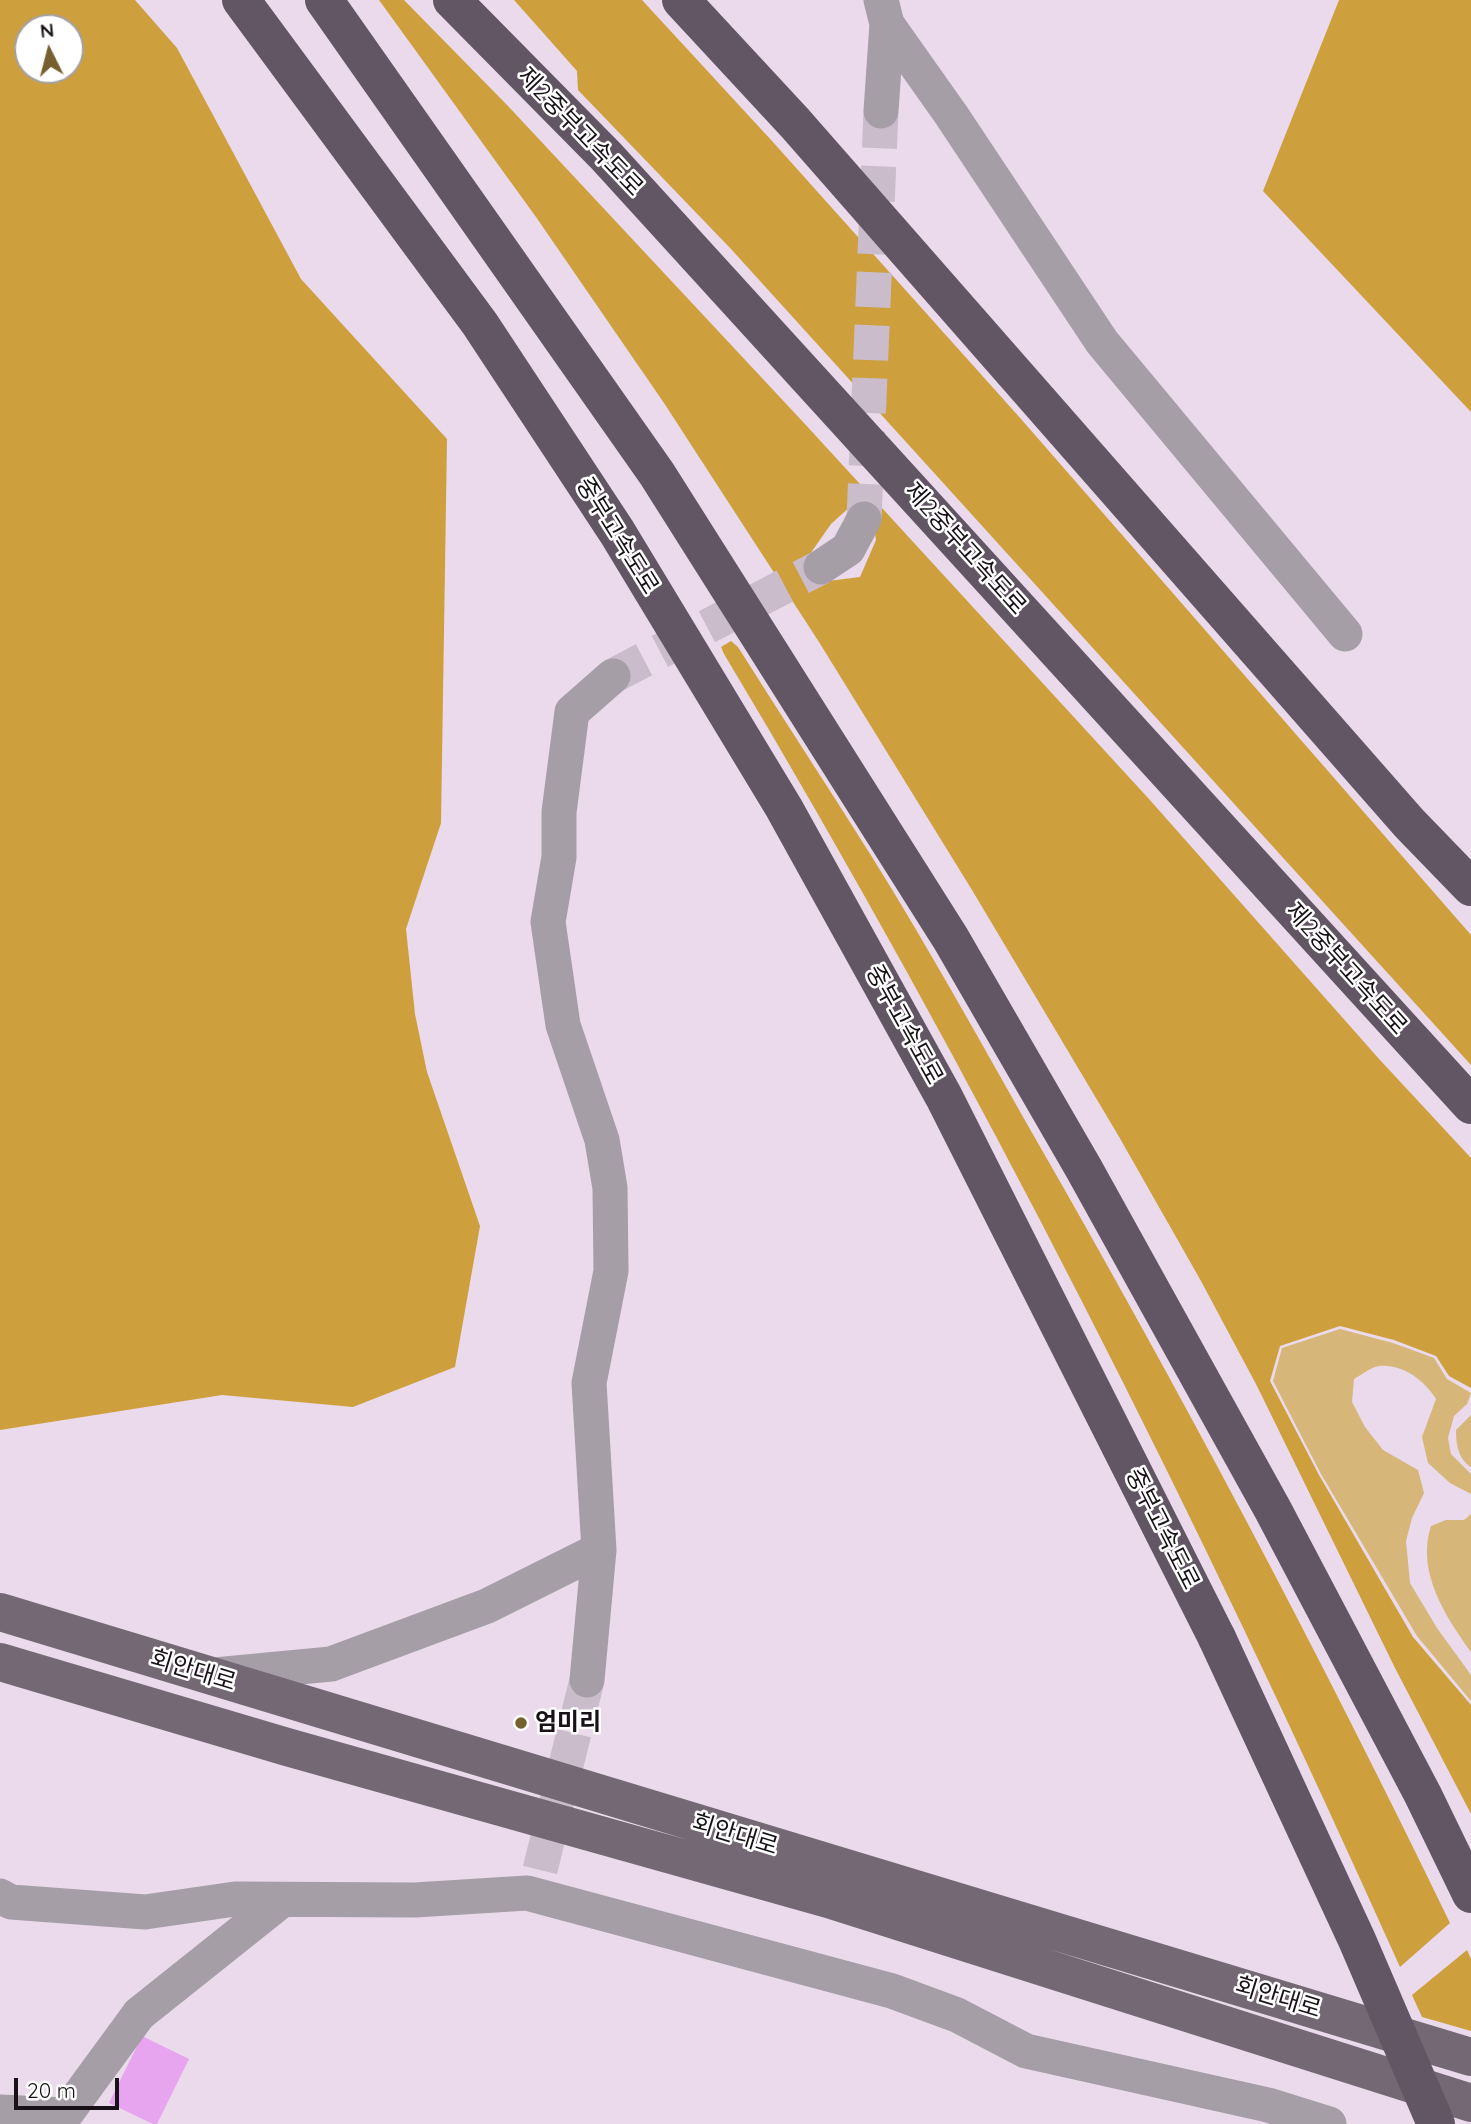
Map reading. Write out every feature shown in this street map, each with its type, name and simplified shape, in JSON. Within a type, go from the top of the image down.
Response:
[{"type":"highway","name":"중부고속도로","points":[[241,0],[487,336],[617,532],[784,808],[944,1097],[1217,1638],[1357,1940],[1436,2124]]},
{"type":"highway","points":[[324,0],[657,474],[951,939],[1084,1169],[1273,1510],[1423,1795],[1471,1894]]},
{"type":"highway","name":"제2중부고속도로","points":[[452,0],[615,166],[1471,1105]]},
{"type":"highway","points":[[681,0],[804,134],[1409,823],[1471,887]]},
{"type":"main road","name":"회안대로","points":[[0,1612],[1471,2057]]},
{"type":"main road","name":"회안대로","points":[[0,1662],[287,1747],[828,1899],[1471,2103]]},
{"type":"street","points":[[881,111],[884,12]]},
{"type":"street","points":[[884,12],[1102,342],[1345,634]]},
{"type":"street","points":[[821,567],[848,549],[864,519]]},
{"type":"street","points":[[587,1680],[599,1550],[589,1383],[611,1271],[610,1188],[602,1140],[563,1025],[548,922],[559,857],[559,812],[572,712],[613,676]]},
{"type":"street","points":[[207,1676],[331,1664],[487,1606],[599,1550]]},
{"type":"street","points":[[0,1896],[11,1902],[145,1912],[235,1899],[415,1900],[527,1893],[538,1883],[892,1991],[957,2015],[1027,2051],[1268,2105],[1329,2124]]},
{"type":"street","points":[[0,2112],[65,2115],[139,2014],[282,1900]]},
{"type":"shaded area","points":[[0,0],[135,0],[177,48],[301,279],[447,439],[441,823],[406,929],[415,1014],[427,1072],[480,1226],[455,1367],[353,1407],[222,1395],[0,1430]]},
{"type":"shaded area","points":[[379,0],[404,0],[508,106],[1149,799],[1380,1060],[1471,1158],[1471,1388],[1449,1376],[1436,1356],[1394,1340],[1340,1326],[1280,1346],[1270,1381],[1319,1475],[1413,1637],[1471,1705],[1471,1814],[1395,1668],[1257,1386],[1118,1135],[972,890],[819,642],[664,403],[536,217]],"holes":[[[852,505],[874,525],[876,540],[860,577],[828,581],[810,554],[831,524]]]},
{"type":"shaded area","points":[[514,0],[642,0],[772,141],[1021,419],[1471,935],[1471,1065],[731,249],[578,90],[577,71]]},
{"type":"shaded area","points":[[1339,0],[1471,0],[1471,412],[1263,191]]},
{"type":"shaded area","points":[[731,641],[738,647],[872,857],[953,993],[1195,1424],[1351,1722],[1450,1923],[1400,1967],[1245,1632],[1082,1300],[908,974],[724,654],[721,647]]},
{"type":"shaded area","points":[[1340,1329],[1393,1343],[1434,1358],[1447,1379],[1471,1393],[1467,1404],[1454,1416],[1448,1438],[1451,1454],[1471,1474],[1471,1494],[1450,1483],[1428,1463],[1422,1437],[1436,1399],[1419,1380],[1388,1366],[1369,1369],[1354,1379],[1352,1402],[1365,1427],[1383,1450],[1418,1470],[1424,1493],[1412,1518],[1406,1541],[1410,1583],[1437,1628],[1471,1675],[1471,1701],[1417,1636],[1321,1474],[1273,1381],[1282,1348]]},
{"type":"shaded area","points":[[1471,1415],[1471,1467],[1463,1460],[1459,1451],[1456,1430]]},
{"type":"shaded area","points":[[1471,1514],[1471,1652],[1436,1592],[1427,1560],[1427,1543],[1431,1526],[1446,1520],[1464,1520]]},
{"type":"shaded area","points":[[1467,1950],[1471,1959],[1471,2031],[1422,2017],[1412,1995]]},
{"type":"building","points":[[142,2036],[189,2059],[157,2124],[109,2103]]},
{"type":"tunnel","points":[[864,519],[881,111]]},
{"type":"tunnel","points":[[613,676],[821,567]]},
{"type":"tunnel","points":[[540,1870],[587,1680]]},
{"type":"place","name":"엄미리","points":[[521,1723]]}]
